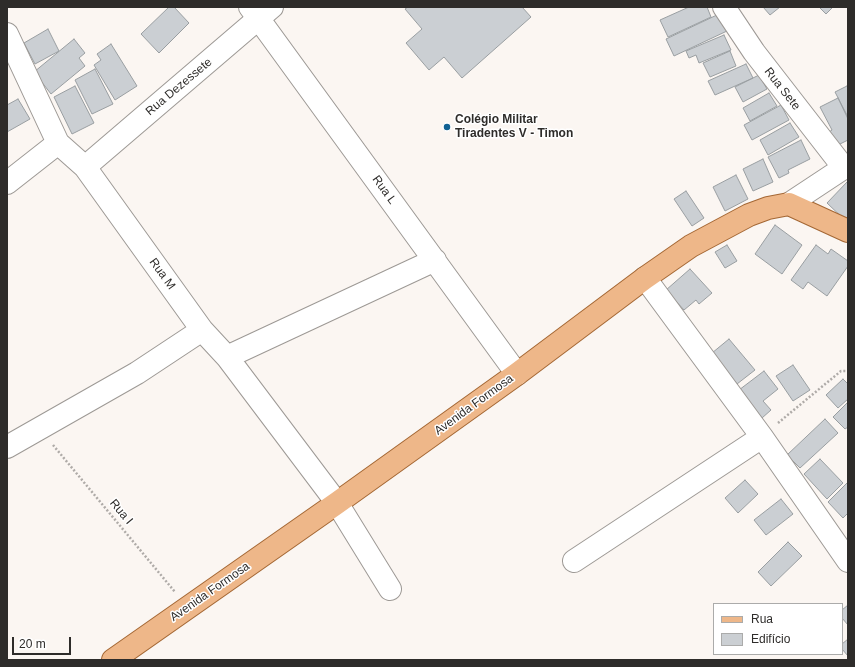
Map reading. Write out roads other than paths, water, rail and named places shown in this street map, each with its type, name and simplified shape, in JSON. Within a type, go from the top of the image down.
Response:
[{"type":"main road","points":[[789,204],[848,231]]},
{"type":"main road","name":"Avenida Formosa","points":[[114,660],[517,374],[645,278],[691,246],[749,215],[768,208],[789,204]]},
{"type":"street","name":"Rua Sete","points":[[724,7],[754,52],[846,167]]},
{"type":"street","name":"Rua Dezessete","points":[[85,167],[260,11]]},
{"type":"street","name":"Rua L","points":[[260,11],[517,374]]},
{"type":"street","name":"Rua M","points":[[7,34],[58,143],[85,167],[202,330],[227,358],[337,503],[390,589]]},
{"type":"street","points":[[7,183],[58,143]]},
{"type":"street","points":[[789,204],[846,167]]},
{"type":"street","points":[[227,358],[435,260]]},
{"type":"street","points":[[645,278],[762,437],[848,561]]},
{"type":"street","points":[[7,447],[137,373],[202,330]]},
{"type":"street","points":[[574,561],[762,437]]},
{"type":"place","name":"Colégio Militar Tiradentes V - Timon","points":[[447,127]]}]
